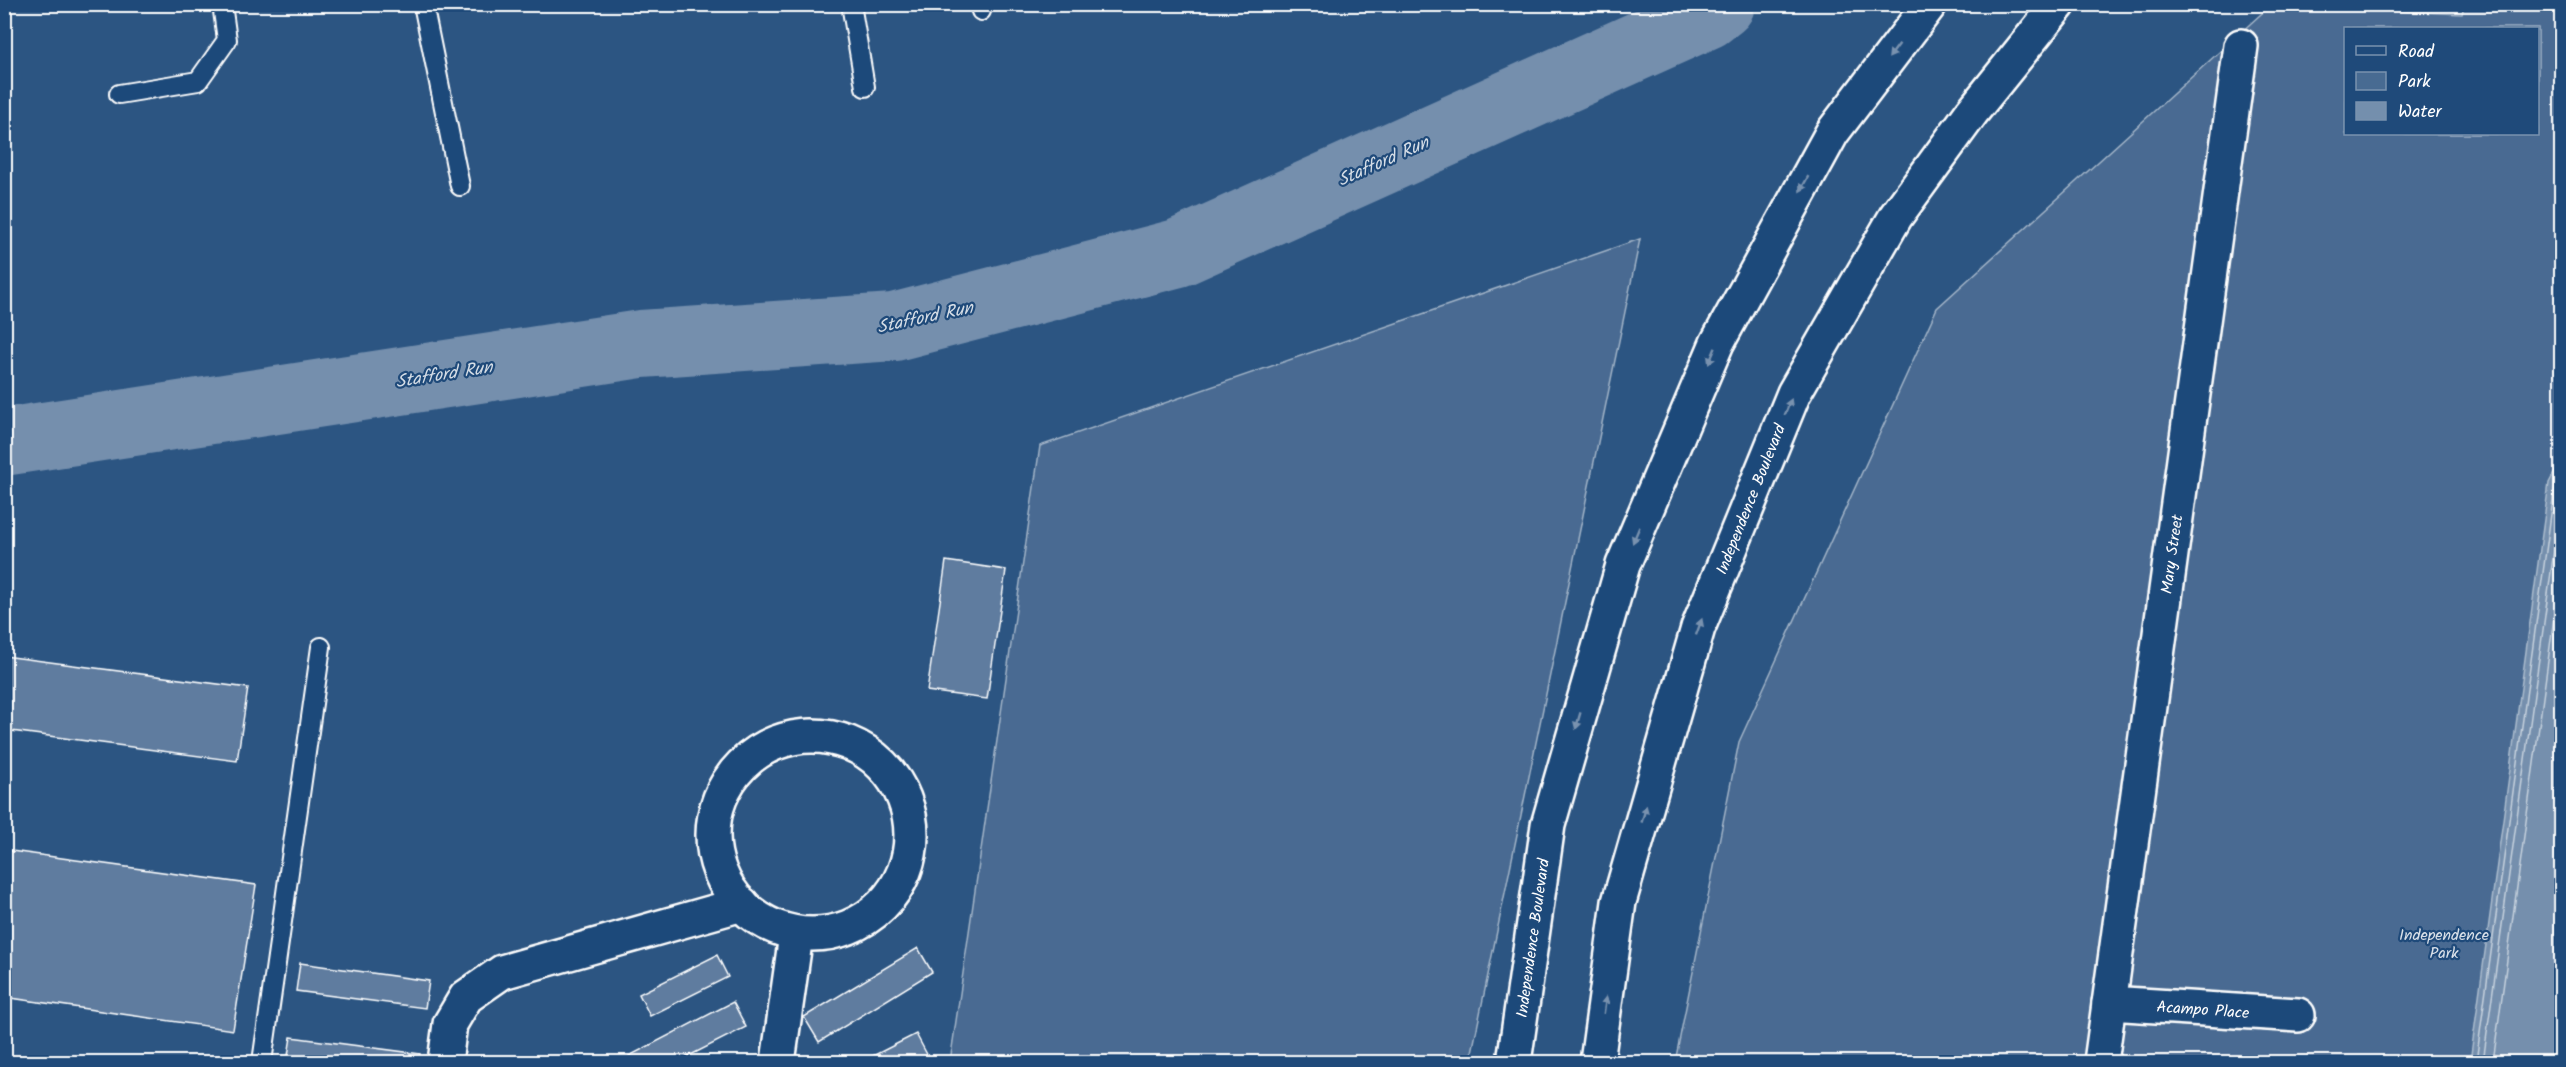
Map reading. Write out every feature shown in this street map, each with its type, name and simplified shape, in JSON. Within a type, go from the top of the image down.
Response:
[{"type":"street","name":"Independence Boulevard","points":[[1514,1062],[1548,825],[1623,564],[1717,343],[1832,133],[1930,4]]},
{"type":"street","name":"Independence Boulevard","points":[[1597,1062],[1618,902],[1698,628],[1794,393],[1896,216],[1972,112],[2058,5]]},
{"type":"street","name":"Mary Street","points":[[2101,1062],[2241,46]]},
{"type":"street","points":[[828,735],[876,756],[906,799],[912,851],[890,899],[848,930],[796,935],[748,914],[742,904],[718,872],[712,819],[734,771],[776,740],[828,735]]},
{"type":"street","points":[[445,1062],[450,1024],[466,997],[502,972],[742,904]]},
{"type":"street","points":[[778,1062],[796,935]]},
{"type":"street","name":"Acampo Place","points":[[2109,1003],[2298,1015]]},
{"type":"lane","points":[[119,94],[198,81],[227,40],[222,4]]},
{"type":"lane","points":[[423,4],[460,186]]},
{"type":"lane","points":[[851,4],[865,87]]},
{"type":"lane","points":[[262,1062],[321,647]]},
{"type":"green space","name":"Independence Park","points":[[2271,5],[2462,14],[2464,5],[2561,5],[2561,1062],[1675,1062],[1739,742],[1937,308]]},
{"type":"green space","points":[[1640,239],[1470,1062],[950,1062],[1040,446]]},
{"type":"water","points":[[2561,460],[2561,1062],[2470,1062],[2549,483]]},
{"type":"building","points":[[946,561],[1006,570],[987,699],[927,691]]},
{"type":"building","points":[[4,656],[248,688],[237,761],[4,730]]},
{"type":"building","points":[[4,850],[256,885],[233,1030],[4,997]]},
{"type":"building","points":[[918,948],[932,972],[819,1042],[804,1017]]},
{"type":"building","points":[[717,955],[728,977],[650,1016],[639,994]]},
{"type":"building","points":[[300,963],[429,981],[425,1008],[296,991]]},
{"type":"building","points":[[733,1002],[746,1027],[677,1062],[632,1062],[629,1056]]},
{"type":"building","points":[[916,1034],[930,1060],[925,1062],[861,1062]]},
{"type":"building","points":[[291,1037],[420,1054],[419,1062],[287,1062]]},
{"type":"waterway","name":"Stafford Run","points":[[4,442],[641,344],[894,327],[1178,253],[1707,15],[1721,4]]}]
